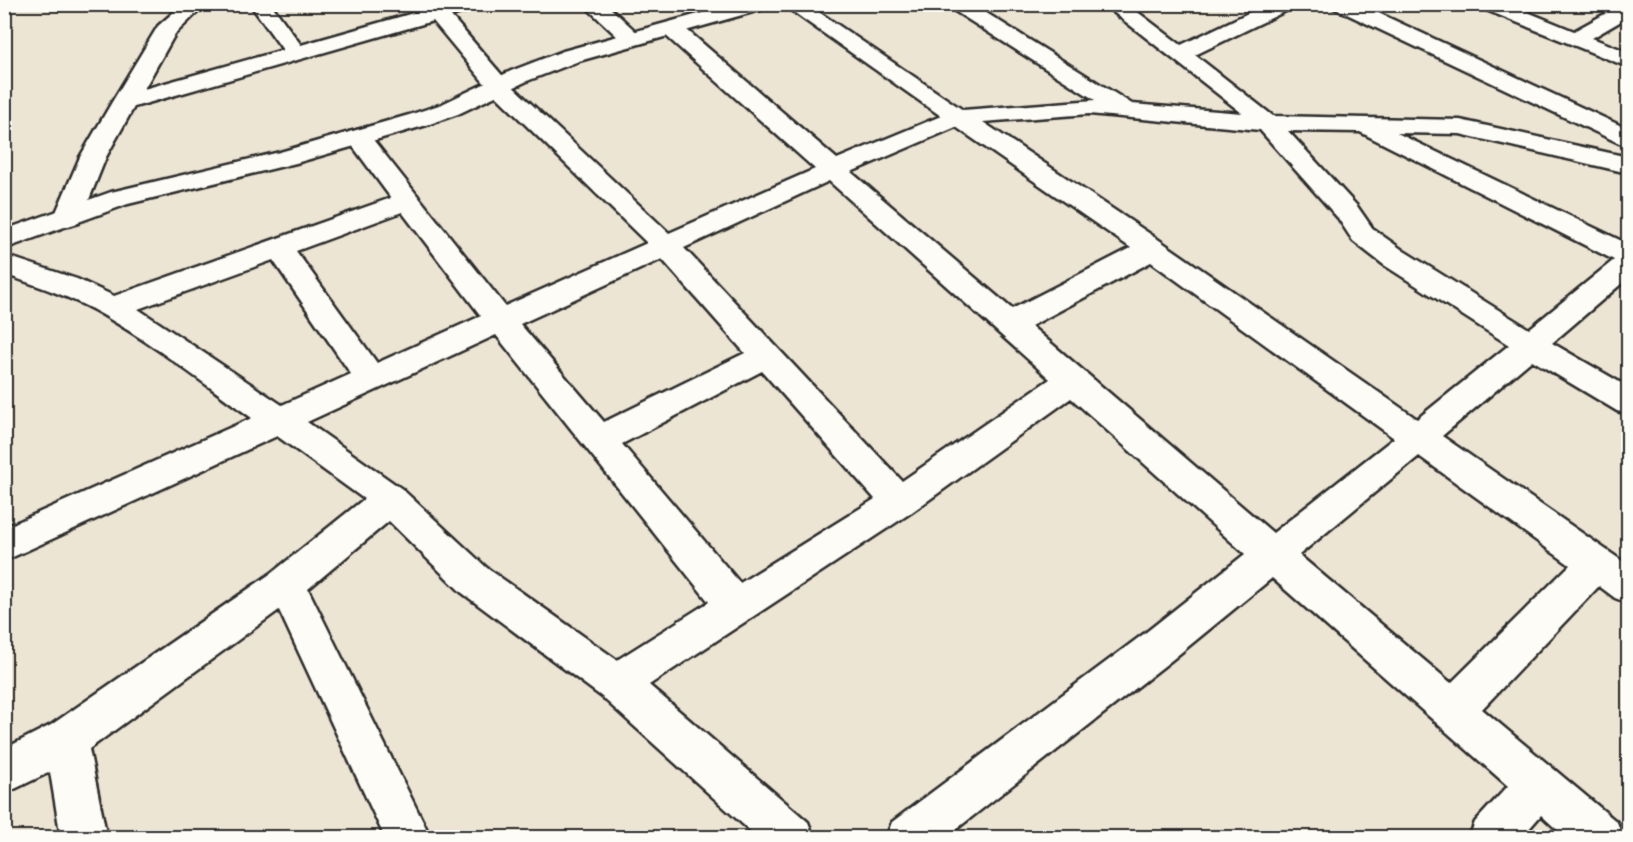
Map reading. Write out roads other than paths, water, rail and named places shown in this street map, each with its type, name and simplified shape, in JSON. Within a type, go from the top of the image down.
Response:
[{"type":"street","points":[[68,217],[93,157],[166,31],[196,4]]},
{"type":"street","points":[[260,4],[297,54]]},
{"type":"street","points":[[124,102],[297,54],[434,9],[470,4]]},
{"type":"street","points":[[593,4],[632,38]]},
{"type":"street","points":[[4,240],[120,198],[287,158],[450,109],[571,56],[760,4]]},
{"type":"street","points":[[792,4],[1152,249],[1420,436],[1629,586]]},
{"type":"street","points":[[957,4],[1125,108]]},
{"type":"street","points":[[1113,4],[1231,92],[1267,123],[1348,212],[1363,235],[1394,258],[1530,344],[1629,402]]},
{"type":"street","points":[[1179,54],[1285,4]]},
{"type":"street","points":[[1341,4],[1629,138]]},
{"type":"street","points":[[1488,4],[1629,60]]},
{"type":"street","points":[[434,9],[499,86],[666,246],[899,502]]},
{"type":"street","points":[[1575,39],[1629,9]]},
{"type":"street","points":[[672,29],[1272,555],[1601,837]]},
{"type":"street","points":[[4,545],[833,170],[960,117],[1089,106],[1267,123],[1460,128],[1498,134],[1629,165]]},
{"type":"street","points":[[1361,125],[1629,255]]},
{"type":"street","points":[[358,137],[501,321],[735,605]]},
{"type":"street","points":[[113,307],[408,201]]},
{"type":"street","points":[[279,248],[371,379]]},
{"type":"street","points":[[1008,324],[1152,249]]},
{"type":"street","points":[[908,837],[1159,646],[1420,436],[1629,262]]},
{"type":"street","points":[[4,264],[68,286],[113,307],[171,344],[390,499],[474,580],[616,683],[792,837]]},
{"type":"street","points":[[599,440],[767,355]]},
{"type":"street","points":[[616,683],[899,502],[1072,380]]},
{"type":"street","points":[[4,773],[66,740],[286,584],[390,499]]},
{"type":"street","points":[[1453,710],[1596,564]]},
{"type":"street","points":[[286,584],[409,837]]},
{"type":"street","points":[[66,740],[84,837]]},
{"type":"street","points":[[1491,837],[1539,784]]}]
